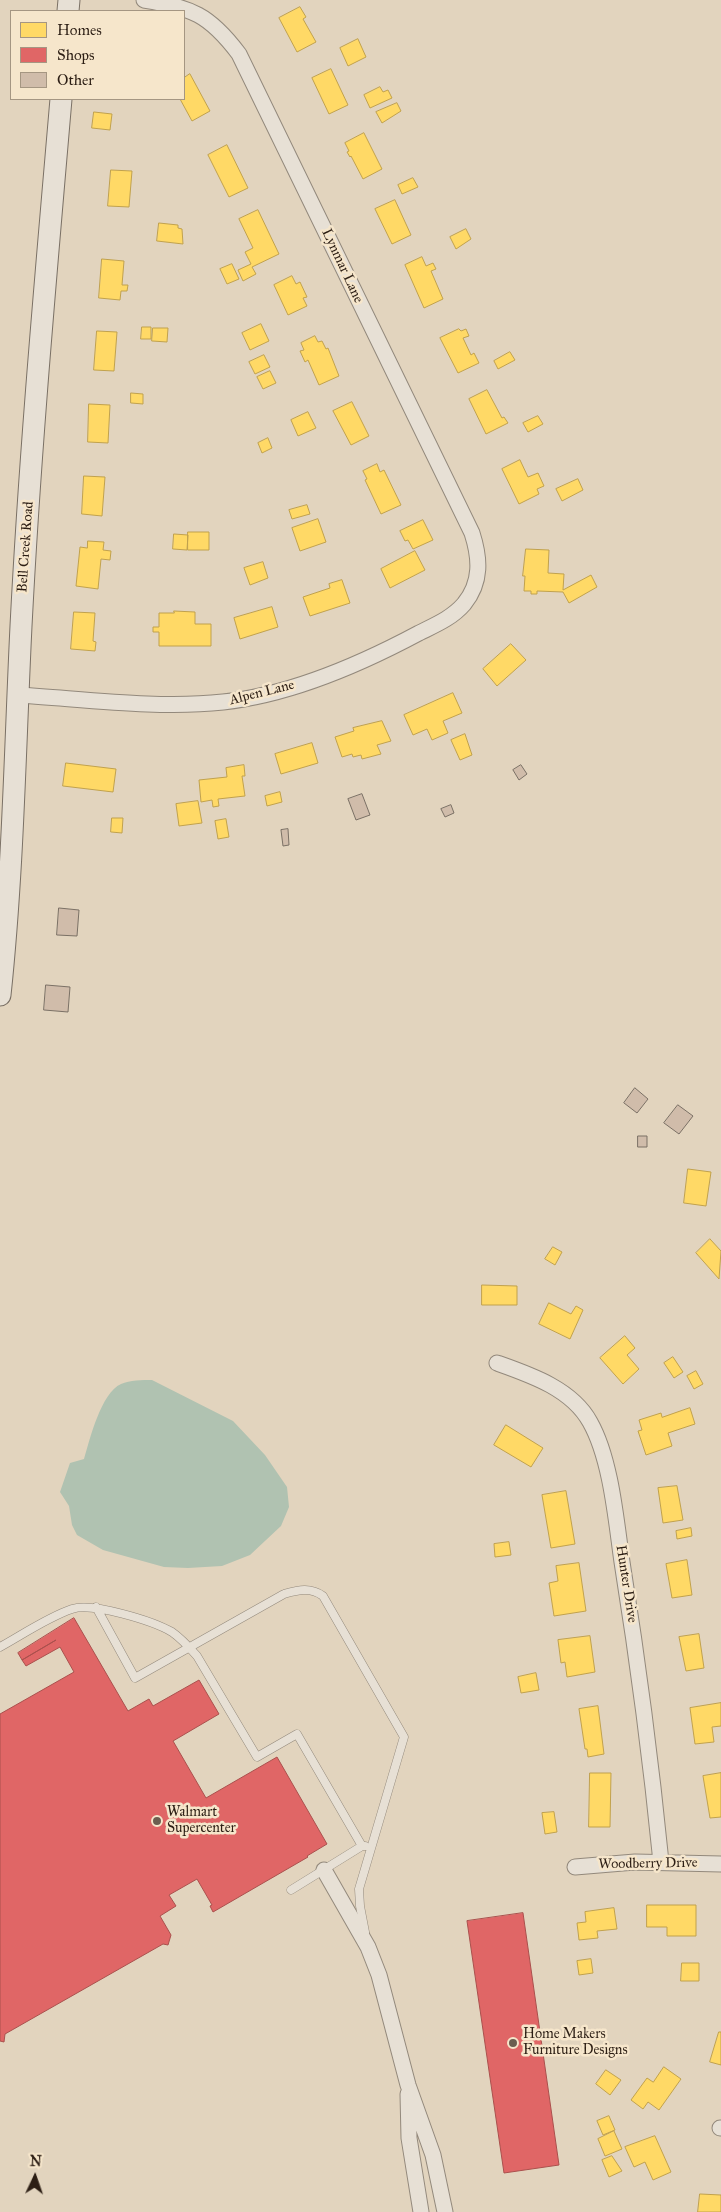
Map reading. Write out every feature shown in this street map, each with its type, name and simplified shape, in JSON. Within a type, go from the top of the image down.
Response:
[{"type":"street","name":"Lynmar Lane","points":[[144,0],[179,6],[194,12],[226,38],[238,54],[472,533],[479,566],[476,584]]},
{"type":"street","name":"Bell Creek Road","points":[[0,995],[11,863],[22,615],[45,284],[61,100]]},
{"type":"street","name":"Alpen Lane","points":[[18,695],[183,704],[224,702],[258,696],[339,670],[396,645],[449,617],[464,604],[476,584]]},
{"type":"street","name":"Hunter Drive","points":[[497,1363],[551,1385],[564,1394],[579,1407],[591,1423],[601,1452],[611,1490],[637,1655],[661,1862]]},
{"type":"street","name":"Woodberry Drive","points":[[575,1867],[661,1862],[721,1864]]},
{"type":"street","points":[[324,1870],[368,1947],[379,1975],[408,2085],[433,2155],[445,2212]]},
{"type":"street","points":[[408,2085],[409,2138],[420,2212]]},
{"type":"lane","points":[[96,1606],[134,1678],[188,1646],[284,1594],[301,1590],[315,1590],[323,1596],[404,1737],[359,1889],[360,1906],[368,1947]]},
{"type":"lane","points":[[0,1647],[72,1609],[96,1606],[154,1624],[171,1632],[197,1656],[257,1757],[297,1734],[362,1846]]},
{"type":"lane","points":[[291,1890],[362,1846],[371,1848]]},
{"type":"shaded area","points":[[152,1380],[233,1421],[265,1455],[287,1487],[289,1507],[281,1526],[250,1555],[222,1566],[164,1567],[103,1550],[77,1535],[72,1525],[69,1506],[60,1492],[70,1463],[84,1459],[97,1417],[114,1389],[128,1382]]},
{"type":"building: Homes","points":[[300,7],[306,17],[303,19],[316,42],[297,52],[279,18]]},
{"type":"building: Homes","points":[[358,39],[366,57],[348,66],[340,48]]},
{"type":"building: Homes","points":[[331,69],[348,105],[329,114],[312,78]]},
{"type":"building: Homes","points":[[190,74],[210,111],[192,121],[181,100],[185,100],[185,77]]},
{"type":"building: Homes","points":[[380,87],[383,92],[388,90],[392,98],[370,108],[364,95]]},
{"type":"building: Homes","points":[[397,103],[401,111],[382,123],[376,112]]},
{"type":"building: Homes","points":[[94,112],[112,114],[110,130],[92,128]]},
{"type":"building: Homes","points":[[364,133],[382,169],[363,179],[347,152],[349,151],[345,143]]},
{"type":"building: Homes","points":[[227,145],[248,188],[229,197],[208,155]]},
{"type":"building: Homes","points":[[111,170],[132,171],[129,207],[108,206]]},
{"type":"building: Homes","points":[[413,178],[418,187],[402,194],[398,185]]},
{"type":"building: Homes","points":[[395,200],[411,235],[392,244],[375,209]]},
{"type":"building: Homes","points":[[258,210],[279,254],[252,267],[256,274],[243,281],[238,270],[251,264],[245,252],[253,248],[239,219]]},
{"type":"building: Homes","points":[[159,223],[178,225],[178,228],[182,229],[183,244],[157,241]]},
{"type":"building: Homes","points":[[466,229],[471,239],[456,249],[450,237]]},
{"type":"building: Homes","points":[[422,257],[426,266],[433,263],[436,269],[431,271],[443,299],[424,308],[405,265]]},
{"type":"building: Homes","points":[[102,259],[124,261],[122,285],[128,285],[127,291],[121,291],[120,300],[99,298]]},
{"type":"building: Homes","points":[[232,264],[239,279],[227,284],[220,269]]},
{"type":"building: Homes","points":[[292,276],[296,284],[300,282],[307,297],[303,298],[307,306],[288,315],[274,285]]},
{"type":"building: Homes","points":[[261,324],[269,341],[250,350],[242,333]]},
{"type":"building: Homes","points":[[142,327],[151,327],[151,339],[141,339]]},
{"type":"building: Homes","points":[[153,328],[168,328],[167,342],[152,341]]},
{"type":"building: Homes","points":[[459,329],[461,331],[466,329],[469,336],[463,338],[471,355],[474,353],[479,363],[458,373],[440,338]]},
{"type":"building: Homes","points":[[97,331],[117,332],[114,371],[94,370]]},
{"type":"building: Homes","points":[[315,336],[318,342],[322,341],[326,349],[328,348],[339,376],[319,385],[308,360],[305,362],[300,351],[304,350],[301,343]]},
{"type":"building: Homes","points":[[510,352],[515,360],[498,369],[494,361]]},
{"type":"building: Homes","points":[[264,355],[270,367],[255,374],[249,362]]},
{"type":"building: Homes","points":[[270,371],[276,383],[263,389],[257,377]]},
{"type":"building: Homes","points":[[487,390],[502,418],[504,417],[508,423],[486,434],[469,399]]},
{"type":"building: Homes","points":[[131,393],[143,394],[143,404],[131,403]]},
{"type":"building: Homes","points":[[352,402],[369,436],[351,445],[333,411]]},
{"type":"building: Homes","points":[[89,404],[110,405],[108,443],[88,442]]},
{"type":"building: Homes","points":[[308,412],[316,428],[298,436],[291,420]]},
{"type":"building: Homes","points":[[538,416],[543,424],[528,432],[523,423]]},
{"type":"building: Homes","points":[[268,438],[272,448],[262,453],[258,443]]},
{"type":"building: Homes","points":[[520,460],[528,477],[538,473],[544,486],[537,489],[539,494],[519,504],[502,469]]},
{"type":"building: Homes","points":[[377,464],[380,472],[384,470],[401,505],[381,514],[365,480],[367,479],[363,471]]},
{"type":"building: Homes","points":[[84,476],[105,477],[102,516],[82,514]]},
{"type":"building: Homes","points":[[578,479],[583,490],[562,501],[556,489]]},
{"type":"building: Homes","points":[[307,505],[310,514],[292,519],[289,510]]},
{"type":"building: Homes","points":[[318,519],[326,542],[300,551],[292,528]]},
{"type":"building: Homes","points":[[423,520],[433,540],[413,549],[408,540],[405,541],[400,531]]},
{"type":"building: Homes","points":[[188,532],[209,532],[209,550],[188,550]]},
{"type":"building: Homes","points":[[174,534],[188,535],[187,550],[173,549]]},
{"type":"building: Homes","points":[[88,541],[104,542],[103,550],[111,551],[110,560],[101,559],[98,589],[76,586],[80,547],[87,548]]},
{"type":"building: Homes","points":[[526,549],[549,550],[548,573],[564,574],[563,590],[591,575],[597,587],[569,603],[563,592],[537,591],[537,594],[531,594],[531,591],[524,591],[525,576],[523,576]]},
{"type":"building: Homes","points":[[415,551],[425,570],[390,588],[381,569]]},
{"type":"building: Homes","points":[[263,562],[268,578],[250,585],[244,568]]},
{"type":"building: Homes","points":[[342,580],[350,603],[310,616],[303,597],[330,588],[329,584]]},
{"type":"building: Homes","points":[[272,607],[278,627],[240,639],[234,618]]},
{"type":"building: Homes","points":[[174,611],[195,612],[195,624],[211,624],[211,646],[159,646],[159,632],[153,632],[153,627],[159,627],[159,613],[174,613]]},
{"type":"building: Homes","points":[[74,612],[95,613],[93,641],[96,642],[95,651],[71,649]]},
{"type":"building: Homes","points":[[511,644],[526,660],[497,686],[483,669]]},
{"type":"building: Homes","points":[[453,693],[462,713],[443,721],[448,733],[432,740],[427,729],[413,735],[404,715]]},
{"type":"building: Homes","points":[[382,721],[391,741],[377,745],[381,754],[362,759],[361,755],[353,757],[352,754],[342,757],[335,737],[354,731],[353,728]]},
{"type":"building: Homes","points":[[465,734],[472,755],[460,760],[451,740]]},
{"type":"building: Homes","points":[[312,743],[318,763],[281,774],[275,754]]},
{"type":"building: Homes","points":[[66,763],[116,769],[113,792],[63,786]]},
{"type":"building: Homes","points":[[244,765],[245,776],[242,776],[245,796],[218,799],[219,806],[213,807],[212,800],[201,802],[199,780],[227,777],[226,768]]},
{"type":"building: Homes","points":[[280,792],[282,802],[267,806],[265,796]]},
{"type":"building: Homes","points":[[198,801],[202,823],[179,826],[176,804]]},
{"type":"building: Homes","points":[[112,818],[123,818],[122,833],[111,832]]},
{"type":"building: Homes","points":[[226,819],[229,837],[218,839],[215,821]]},
{"type":"building: Homes","points":[[688,1169],[711,1172],[706,1206],[684,1203]]},
{"type":"building: Homes","points":[[710,1239],[721,1251],[719,1279],[696,1253]]},
{"type":"building: Homes","points":[[553,1247],[562,1252],[555,1265],[545,1259]]},
{"type":"building: Homes","points":[[482,1285],[517,1286],[517,1305],[482,1305]]},
{"type":"building: Homes","points":[[549,1303],[571,1314],[576,1306],[583,1310],[570,1339],[539,1324]]},
{"type":"building: Homes","points":[[625,1336],[635,1348],[627,1355],[639,1369],[623,1384],[600,1358]]},
{"type":"building: Homes","points":[[673,1357],[683,1372],[674,1378],[664,1363]]},
{"type":"building: Homes","points":[[696,1371],[703,1384],[694,1389],[687,1376]]},
{"type":"building: Homes","points":[[690,1408],[695,1424],[668,1433],[672,1446],[646,1455],[638,1431],[642,1430],[639,1420],[661,1413],[662,1417]]},
{"type":"building: Homes","points":[[506,1425],[543,1448],[531,1467],[494,1445]]},
{"type":"building: Homes","points":[[677,1486],[683,1520],[663,1523],[658,1488]]},
{"type":"building: Homes","points":[[566,1491],[575,1544],[551,1548],[542,1495]]},
{"type":"building: Homes","points":[[691,1528],[692,1536],[677,1539],[676,1531]]},
{"type":"building: Homes","points":[[509,1542],[511,1555],[495,1557],[494,1544]]},
{"type":"building: Homes","points":[[687,1560],[692,1595],[672,1598],[666,1564]]},
{"type":"building: Homes","points":[[579,1563],[586,1611],[554,1616],[549,1583],[558,1581],[556,1566]]},
{"type":"building: Homes","points":[[699,1634],[704,1668],[686,1671],[679,1637]]},
{"type":"building: Homes","points":[[590,1636],[595,1672],[567,1677],[565,1662],[561,1663],[558,1640]]},
{"type":"building: Homes","points":[[536,1673],[539,1690],[521,1693],[518,1677]]},
{"type":"building: Homes","points":[[721,1703],[721,1726],[712,1727],[714,1742],[695,1744],[690,1708]]},
{"type":"building: Homes","points":[[598,1706],[604,1754],[588,1757],[579,1709]]},
{"type":"building: Homes","points":[[590,1773],[611,1773],[610,1827],[589,1827]]},
{"type":"building: Homes","points":[[721,1773],[721,1817],[710,1818],[703,1776]]},
{"type":"building: Homes","points":[[554,1812],[557,1832],[545,1834],[542,1813]]},
{"type":"building: Homes","points":[[647,1905],[696,1905],[696,1936],[667,1936],[667,1927],[647,1927]]},
{"type":"building: Homes","points":[[614,1908],[617,1929],[597,1931],[598,1938],[579,1940],[577,1923],[586,1922],[585,1912]]},
{"type":"building: Homes","points":[[591,1959],[593,1973],[579,1975],[577,1961]]},
{"type":"building: Homes","points":[[682,1963],[699,1963],[699,1981],[681,1981]]},
{"type":"building: Homes","points":[[719,2032],[721,2032],[721,2065],[710,2062]]},
{"type":"building: Homes","points":[[664,2067],[681,2079],[659,2110],[648,2102],[643,2109],[631,2100],[647,2078],[653,2082]]},
{"type":"building: Homes","points":[[606,2070],[621,2080],[610,2095],[596,2084]]},
{"type":"building: Homes","points":[[609,2116],[615,2130],[603,2135],[597,2121]]},
{"type":"building: Homes","points":[[614,2131],[622,2149],[605,2156],[598,2139]]},
{"type":"building: Homes","points":[[655,2136],[671,2172],[653,2180],[645,2162],[634,2167],[625,2147]]},
{"type":"building: Homes","points":[[612,2156],[622,2171],[609,2177],[602,2160]]},
{"type":"building: Homes","points":[[700,2194],[721,2195],[721,2212],[698,2212]]},
{"type":"building: Shops","name":"Walmart Supercenter","points":[[74,1618],[128,1711],[149,1699],[153,1706],[199,1680],[219,1714],[173,1741],[206,1798],[277,1757],[327,1844],[213,1912],[210,1906],[212,1905],[197,1879],[169,1895],[176,1906],[160,1916],[171,1935],[168,1945],[163,1944],[5,2034],[4,2042],[0,2041],[0,1714],[74,1672],[60,1647],[26,1666],[18,1653]]},
{"type":"building: Shops","name":"Home Makers Furniture Designs","points":[[523,1913],[559,2165],[504,2173],[467,1921]]},
{"type":"building: Other","points":[[521,765],[527,774],[519,780],[513,770]]},
{"type":"building: Other","points":[[362,794],[370,815],[356,820],[348,799]]},
{"type":"building: Other","points":[[451,805],[454,813],[445,817],[441,809]]},
{"type":"building: Other","points":[[288,829],[289,845],[283,846],[281,830]]},
{"type":"building: Other","points":[[59,908],[79,910],[77,936],[57,935]]},
{"type":"building: Other","points":[[46,985],[70,987],[68,1012],[44,1010]]},
{"type":"building: Other","points":[[635,1088],[648,1099],[637,1113],[624,1103]]},
{"type":"building: Other","points":[[678,1105],[693,1116],[679,1134],[664,1123]]},
{"type":"building: Other","points":[[638,1136],[647,1136],[647,1147],[638,1147]]},
{"type":"place","name":"Walmart Supercenter","points":[[157,1821]]},
{"type":"place","name":"Home Makers Furniture Designs","points":[[513,2043]]}]
